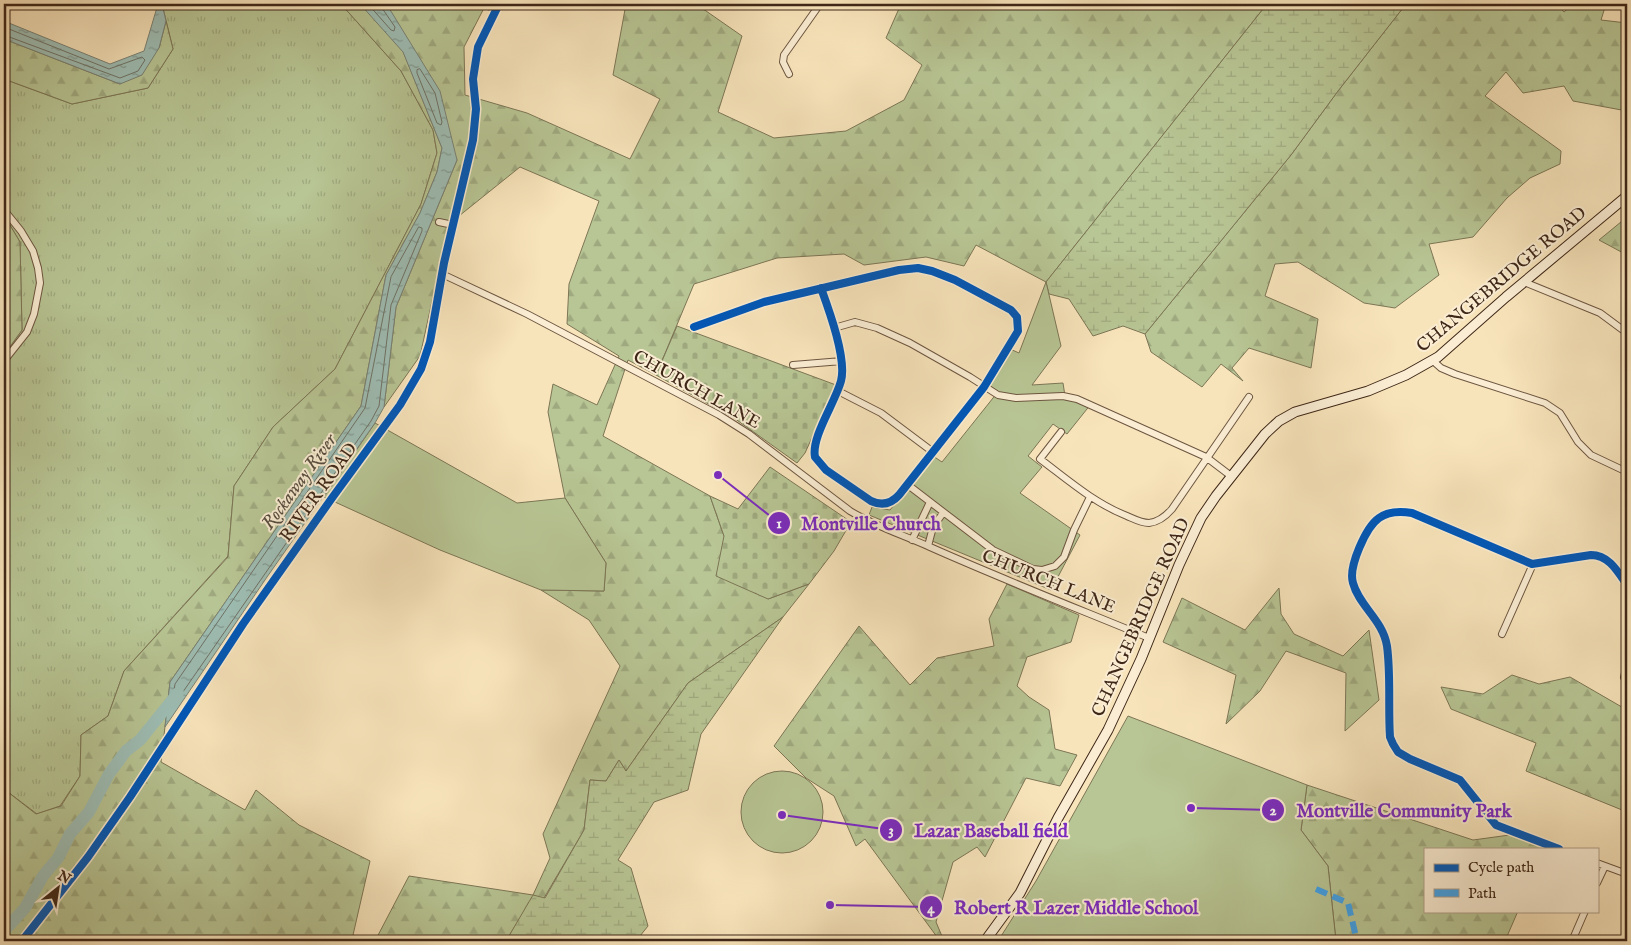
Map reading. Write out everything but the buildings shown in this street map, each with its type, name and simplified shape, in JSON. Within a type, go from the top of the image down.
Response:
[{"type":"main road","name":"CHANGEBRIDGE ROAD","points":[[985,941],[1020,892],[1058,818],[1122,703],[1190,538],[1201,518],[1231,476],[1265,434],[1287,417],[1299,411],[1368,391],[1406,375],[1438,357],[1627,196]]},
{"type":"street","points":[[485,4],[498,6]]},
{"type":"street","points":[[790,74],[783,62],[784,55],[820,4]]},
{"type":"street","name":"RIVER ROAD","points":[[22,941],[88,857],[130,797],[243,624],[408,393],[426,356],[442,274],[475,127],[476,109],[473,70],[478,48],[498,6]]},
{"type":"street","points":[[4,210],[21,231],[33,252],[40,283],[34,314],[27,332],[4,361]]},
{"type":"street","points":[[439,222],[453,225]]},
{"type":"street","points":[[694,327],[764,302],[821,288],[899,270],[918,268],[955,280],[1006,306],[1015,313],[1018,331],[984,387],[908,485],[895,500],[887,504],[877,504],[871,501],[826,470],[815,457],[815,444],[838,391],[843,371],[834,328],[821,288]]},
{"type":"street","name":"CHURCH LANE","points":[[442,274],[527,314],[720,415],[749,434],[850,511],[867,521],[1149,638]]},
{"type":"street","points":[[1524,282],[1600,313],[1627,333]]},
{"type":"street","points":[[834,328],[855,322],[876,328],[910,344],[970,377],[993,393],[1006,398],[1068,396],[1206,457],[1231,476]]},
{"type":"street","points":[[1432,360],[1441,368],[1455,374],[1544,403],[1560,413],[1584,449],[1595,458],[1627,472]]},
{"type":"street","points":[[793,365],[842,361]]},
{"type":"street","points":[[838,391],[881,413],[933,452]]},
{"type":"street","points":[[1061,432],[1040,459],[1110,510],[1140,522],[1148,523],[1158,521],[1172,510],[1249,396]]},
{"type":"street","points":[[908,485],[993,550],[1033,569],[1046,570],[1055,566],[1064,557],[1074,530],[1090,497]]},
{"type":"street","points":[[912,540],[930,502]]},
{"type":"street","points":[[1556,848],[1496,825],[1460,780],[1410,759],[1395,748],[1390,738],[1387,645],[1381,628],[1354,588],[1351,574],[1354,562],[1371,526],[1377,519],[1385,514],[1398,511],[1412,513],[1522,561],[1533,564],[1596,555],[1612,564],[1627,585]]},
{"type":"street","points":[[928,546],[933,526],[943,513]]},
{"type":"street","points":[[1502,634],[1533,564]]},
{"type":"street","points":[[1624,677],[1627,664]]},
{"type":"street","points":[[1598,863],[1627,874]]},
{"type":"street","points":[[1598,881],[1605,866]]},
{"type":"street","points":[[1572,941],[1585,912]]},
{"type":"green space","points":[[162,4],[341,4],[401,71],[433,130],[437,153],[421,204],[335,369],[273,427],[234,486],[228,556],[124,671],[108,716],[81,735],[80,776],[60,806],[37,814],[4,789],[4,355],[22,330],[20,242],[4,215],[4,79],[72,104],[148,88],[173,49]]},
{"type":"green space","points":[[341,4],[360,4],[363,6],[403,51],[442,148],[437,172],[420,213],[386,275],[361,406],[170,682],[161,762],[245,810],[256,790],[299,825],[370,861],[353,935],[375,941],[4,941],[4,789],[36,814],[61,806],[80,776],[81,735],[108,716],[124,671],[228,557],[234,486],[273,427],[335,369],[421,204],[437,153],[433,130],[401,71]]},
{"type":"green space","points":[[384,4],[469,4],[483,10],[464,47],[465,95],[527,113],[630,159],[660,99],[613,75],[626,4],[696,4],[742,36],[718,112],[774,138],[846,131],[904,100],[922,65],[886,38],[901,4],[1267,4],[1046,282],[976,245],[964,266],[926,257],[864,265],[844,254],[777,258],[694,284],[656,375],[628,360],[603,436],[710,496],[724,536],[768,599],[809,584],[783,617],[688,683],[626,771],[619,760],[606,781],[590,780],[584,830],[544,898],[517,923],[506,941],[375,941],[409,876],[533,895],[550,858],[543,834],[620,666],[589,620],[541,590],[604,591],[606,563],[565,498],[548,412],[553,384],[597,405],[619,356],[567,324],[569,284],[599,201],[520,167],[449,224],[420,356],[384,407],[396,307],[457,160],[389,8]]},
{"type":"green space","points":[[1267,4],[1406,4],[1291,155],[1145,334],[1123,326],[1093,336],[1069,299],[1049,294],[1046,282]]},
{"type":"green space","points":[[1406,4],[1557,4],[1564,12],[1573,4],[1606,4],[1601,20],[1627,23],[1627,111],[1573,101],[1564,86],[1523,93],[1506,72],[1485,96],[1561,151],[1560,164],[1530,178],[1507,198],[1473,237],[1429,244],[1439,275],[1395,308],[1364,303],[1298,262],[1275,264],[1265,296],[1318,319],[1311,368],[1249,348],[1232,368],[1243,381],[1221,364],[1202,387],[1151,352],[1145,334],[1291,155]]},
{"type":"green space","points":[[166,21],[173,49],[148,88],[72,104],[4,79],[4,39],[120,84],[159,48]]},
{"type":"green space","points":[[4,215],[20,242],[22,330],[4,355]]},
{"type":"green space","points":[[1627,217],[1627,255],[1599,240]]},
{"type":"green space","points":[[1046,282],[1061,346],[1032,385],[1063,383],[1065,396],[1091,404],[1067,434],[1053,424],[1028,456],[1042,467],[1020,493],[1080,535],[1051,590],[869,515],[872,507],[890,510],[933,456],[942,462],[997,393],[986,385],[1010,349],[1019,353]]},
{"type":"green space","points":[[677,326],[836,385],[805,453],[797,463],[734,418],[656,375]]},
{"type":"green space","points":[[375,423],[517,503],[565,498],[606,563],[604,591],[541,590],[440,550],[324,497]]},
{"type":"green space","points":[[770,467],[851,522],[834,551],[809,584],[768,599],[716,576],[724,536],[710,496],[738,509]]},
{"type":"green space","points":[[1007,584],[1079,615],[1071,642],[1027,657],[1017,686],[1029,697],[1049,710],[1055,749],[1077,755],[1060,786],[1026,778],[985,857],[977,847],[953,862],[936,922],[944,941],[940,941],[865,839],[856,846],[834,796],[806,778],[774,746],[859,626],[910,685],[937,658],[994,646],[989,619]]},
{"type":"green space","points":[[1279,588],[1281,614],[1294,634],[1343,656],[1369,630],[1379,700],[1345,731],[1346,673],[1286,651],[1260,691],[1226,724],[1236,675],[1163,642],[1182,598],[1245,630]]},
{"type":"green space","points":[[783,617],[701,734],[688,790],[654,802],[618,860],[631,868],[648,926],[636,941],[506,941],[533,895],[545,898],[584,830],[590,780],[606,781],[619,760],[626,771],[688,683]]},
{"type":"green space","points":[[1512,675],[1539,684],[1570,677],[1627,710],[1627,812],[1526,771],[1536,743],[1451,709],[1441,687],[1483,694]]},
{"type":"green space","points":[[1128,716],[1307,785],[1301,830],[1328,866],[1336,941],[998,941],[1036,881]]},
{"type":"green space","points":[[782,771],[798,774],[811,783],[820,796],[823,812],[820,828],[811,841],[798,850],[782,853],[766,850],[753,841],[744,828],[741,812],[744,796],[753,783],[766,774]]},
{"type":"green space","points":[[1307,785],[1473,840],[1517,834],[1547,844],[1545,848],[1424,848],[1424,912],[1518,912],[1505,941],[1336,941],[1328,866],[1301,830]]},
{"type":"water","points":[[158,4],[162,4],[166,21],[159,48],[142,75],[120,84],[4,39],[4,21],[110,64],[144,51]]},
{"type":"water","name":"Rockaway River","points":[[360,4],[384,4],[389,8],[440,91],[457,160],[396,307],[384,407],[375,423],[165,727],[170,682],[361,406],[386,275],[420,213],[437,172],[442,148],[403,52]]},
{"type":"waterway","name":"Rockaway River","points":[[4,931],[25,908],[43,876],[58,858],[70,834],[89,812],[109,774],[126,751],[140,740],[178,693]]},
{"type":"marked path","points":[[1316,889],[1348,903],[1357,941]]},
{"type":"cycle path","points":[[22,941],[88,857],[130,797],[243,624],[400,405],[421,369],[430,342],[444,263],[473,140],[476,109],[473,79],[478,47],[499,4]]},
{"type":"cycle path","points":[[694,327],[764,302],[899,270],[918,268],[955,280],[1011,310],[1017,317],[1018,331],[984,387],[899,495],[886,503],[871,501],[826,470],[815,457],[820,430],[838,390],[842,372],[842,360],[836,334],[828,309],[824,297],[821,288]]},
{"type":"cycle path","points":[[1556,848],[1496,825],[1460,780],[1398,752],[1390,737],[1389,669],[1385,637],[1356,591],[1352,576],[1353,567],[1359,548],[1374,523],[1387,514],[1404,512],[1412,513],[1532,564],[1591,555],[1597,556],[1608,561],[1627,585]]},
{"type":"place","name":"Montville Church","points":[[718,475]]},
{"type":"place","name":"Montville Community Park","points":[[1191,808]]},
{"type":"place","name":"Lazar Baseball field","points":[[782,815]]},
{"type":"place","name":"Robert R Lazer Middle School","points":[[830,905]]}]
